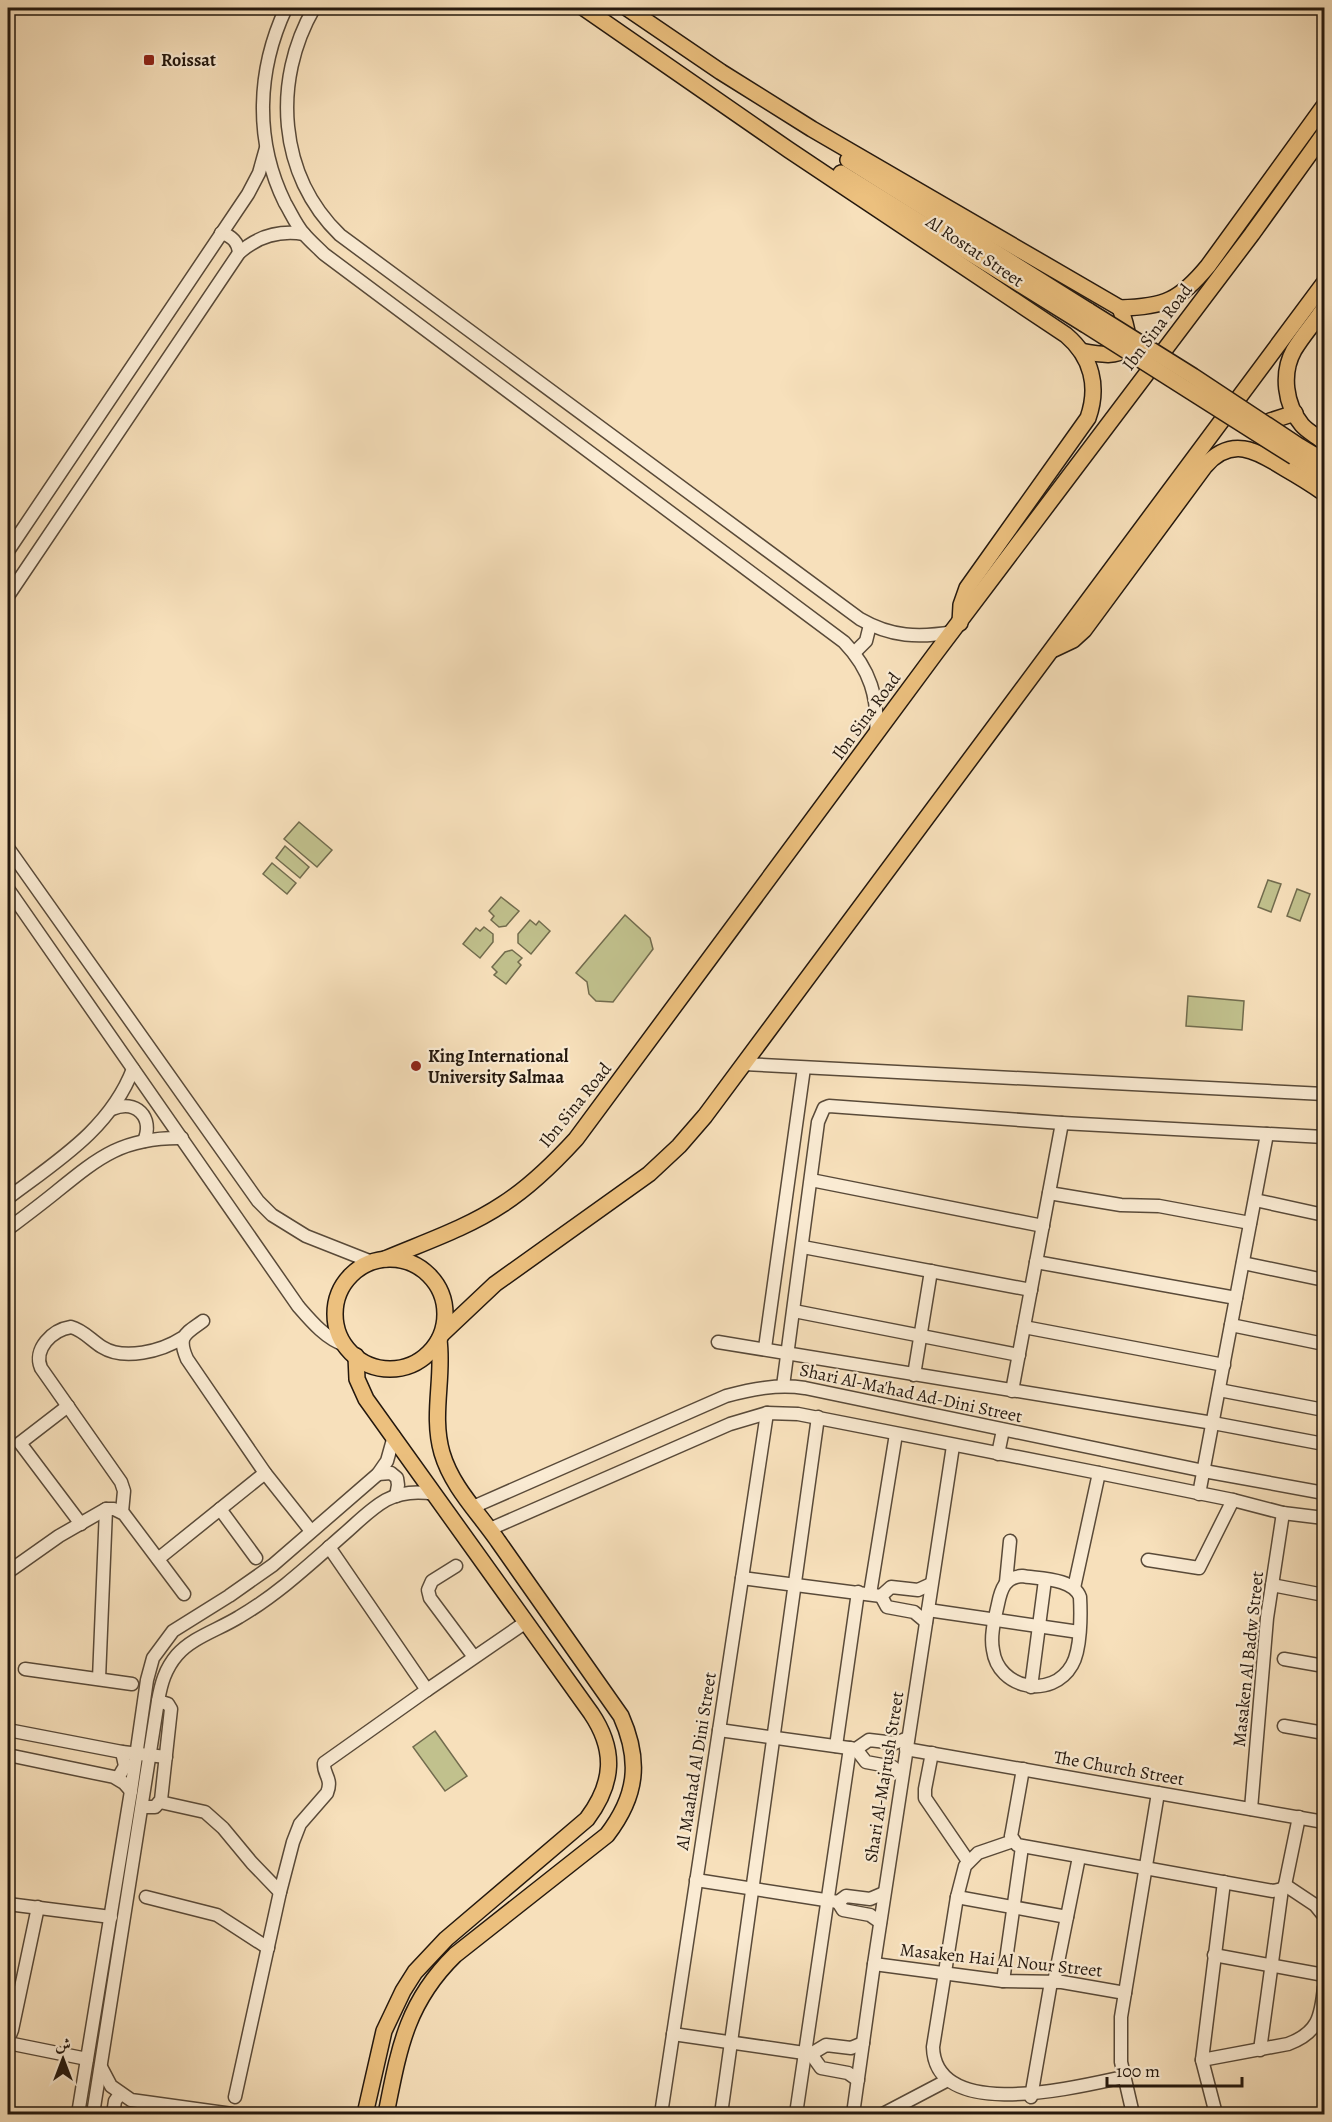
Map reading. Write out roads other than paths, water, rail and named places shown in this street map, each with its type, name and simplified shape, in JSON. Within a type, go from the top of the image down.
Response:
[{"type":"main road","name":"Al Rostat Street","points":[[584,8],[789,150],[1066,335],[1081,351],[1087,361],[1093,383],[1092,407],[1088,418],[967,588],[957,628]]},
{"type":"main road","name":"Al Rostat Street","points":[[627,8],[720,72],[812,129],[1120,308]]},
{"type":"main road","name":"Ibn Sina Road","points":[[1120,308],[1163,303],[1177,297],[1188,288],[1208,266],[1324,106]]},
{"type":"main road","points":[[812,129],[824,142],[850,162],[1086,318],[1297,451],[1324,476]]},
{"type":"main road","name":"Ibn Sina Road","points":[[379,1260],[482,1217],[521,1191],[558,1159],[593,1119],[1324,134]]},
{"type":"main road","points":[[789,150],[808,156],[841,173],[1086,318]]},
{"type":"main road","points":[[351,1351],[368,1364],[381,1368],[408,1366],[426,1355],[440,1337],[495,1284],[660,1165],[688,1136],[744,1064],[1324,282]]},
{"type":"main road","points":[[1081,351],[1110,356],[1124,348],[1129,333],[1120,308]]},
{"type":"main road","points":[[1324,308],[1294,350],[1286,378],[1287,390],[1295,413],[1310,432],[1324,442]]},
{"type":"main road","points":[[1252,449],[1255,438],[1265,424],[1295,413]]},
{"type":"main road","points":[[1051,650],[1067,644],[1084,630],[1209,462],[1219,454],[1232,449],[1252,449],[1324,492]]},
{"type":"main road","points":[[1297,451],[1324,461]]},
{"type":"main road","points":[[363,2114],[384,2031],[403,1990],[415,1972],[446,1939],[587,1819],[597,1806],[604,1791],[609,1758],[600,1727],[360,1389],[351,1351],[336,1322],[335,1309],[338,1297],[351,1275],[361,1267],[379,1260],[401,1260],[416,1265],[429,1275],[439,1287],[444,1302],[445,1318],[440,1337],[441,1359],[436,1416],[438,1435],[448,1470],[457,1486],[490,1529],[621,1716],[629,1732],[634,1768],[627,1804],[607,1835],[455,1954],[434,1978],[416,2004],[404,2033],[386,2115]]},
{"type":"street","points":[[286,8],[276,30],[264,76],[262,112],[266,147],[280,193],[304,234],[324,254],[833,633],[854,652],[864,667],[874,692],[876,735]]},
{"type":"street","points":[[314,8],[298,39],[292,59],[287,90],[287,122],[290,143],[299,173],[312,202],[323,219],[340,235],[841,606],[870,625],[910,636],[957,628]]},
{"type":"street","points":[[8,551],[254,184],[266,147]]},
{"type":"street","points":[[8,596],[239,253],[269,235],[292,232],[304,234]]},
{"type":"street","points":[[221,233],[236,242],[239,253]]},
{"type":"street","points":[[854,652],[866,641],[870,625]]},
{"type":"street","points":[[8,848],[258,1201],[272,1215],[306,1236],[379,1260]]},
{"type":"street","points":[[8,890],[298,1306],[327,1335],[351,1351]]},
{"type":"street","points":[[744,1064],[1324,1094]]},
{"type":"street","points":[[765,1348],[804,1068]]},
{"type":"street","points":[[8,1198],[87,1137],[112,1109],[133,1069]]},
{"type":"street","points":[[112,1109],[127,1106],[141,1112],[148,1126],[144,1140]]},
{"type":"street","points":[[783,1386],[818,1122],[824,1108],[829,1106],[1062,1123],[1324,1137]]},
{"type":"street","points":[[1012,1392],[1062,1123]]},
{"type":"street","points":[[1199,1494],[1267,1134]]},
{"type":"street","points":[[8,1229],[93,1162],[109,1153],[144,1140],[182,1138]]},
{"type":"street","points":[[811,1180],[1043,1226]]},
{"type":"street","points":[[1049,1193],[1121,1205],[1152,1205],[1250,1223]]},
{"type":"street","points":[[1255,1200],[1324,1215]]},
{"type":"street","points":[[803,1247],[1031,1290]]},
{"type":"street","points":[[1036,1262],[1236,1298]]},
{"type":"street","points":[[1243,1263],[1324,1280]]},
{"type":"street","points":[[914,1375],[931,1271]]},
{"type":"street","points":[[794,1311],[1019,1355]]},
{"type":"street","points":[[122,1512],[124,1491],[121,1482],[38,1362],[38,1354],[43,1344],[58,1332],[71,1327],[105,1349],[137,1353],[163,1347],[182,1338],[203,1321]]},
{"type":"street","points":[[1231,1325],[1324,1344]]},
{"type":"street","points":[[1024,1327],[1224,1365]]},
{"type":"street","points":[[182,1338],[182,1348],[187,1359],[265,1473],[311,1531]]},
{"type":"street","points":[[718,1342],[765,1348],[1012,1392],[1213,1423],[1324,1444]]},
{"type":"street","name":"Shari Al-Ma'had Ad-Dini Street","points":[[473,1507],[726,1396],[762,1387],[783,1386],[805,1388],[1204,1471],[1324,1493]]},
{"type":"street","points":[[1219,1390],[1324,1410]]},
{"type":"street","points":[[68,1406],[20,1443],[81,1524]]},
{"type":"street","points":[[490,1529],[730,1424],[767,1413],[780,1412],[818,1417],[952,1446],[1099,1473],[1233,1500],[1284,1513],[1324,1518]]},
{"type":"street","name":"Al Maahad Al Dini Street","points":[[661,2115],[767,1413]]},
{"type":"street","points":[[721,2115],[818,1417]]},
{"type":"street","points":[[998,1455],[1003,1430]]},
{"type":"street","points":[[836,1746],[870,1594],[896,1434]]},
{"type":"street","points":[[78,2115],[149,1669],[153,1658],[165,1639],[182,1624],[251,1581],[378,1474],[387,1461],[394,1436]]},
{"type":"street","name":"Shari Al-Majrush Street","points":[[856,2112],[858,2080],[880,1922],[952,1446]]},
{"type":"street","points":[[158,1559],[265,1473]]},
{"type":"street","points":[[378,1474],[391,1473],[397,1478],[396,1496]]},
{"type":"street","points":[[1074,1587],[1099,1473]]},
{"type":"street","points":[[93,2115],[158,1701],[165,1672],[186,1646],[263,1601],[377,1506],[396,1496],[416,1492],[435,1494]]},
{"type":"street","points":[[1148,1560],[1198,1568],[1233,1500]]},
{"type":"street","points":[[99,1679],[106,1509]]},
{"type":"street","points":[[8,1572],[60,1536],[106,1509],[114,1509],[122,1512],[184,1594]]},
{"type":"street","points":[[220,1509],[256,1558]]},
{"type":"street","name":"Masaken Al Badw Street","points":[[1251,1809],[1267,1618],[1284,1513]]},
{"type":"street","points":[[1006,1582],[1017,1577],[1070,1585],[1080,1597],[1077,1654],[1068,1672],[1051,1684],[1031,1687],[1007,1677],[999,1667],[993,1651],[995,1620],[1000,1593],[1006,1582],[1010,1541]]},
{"type":"street","points":[[329,1547],[427,1690]]},
{"type":"street","points":[[456,1566],[432,1581],[428,1590],[430,1598],[474,1657]]},
{"type":"street","points":[[742,1578],[870,1594],[891,1587],[918,1590],[932,1584]]},
{"type":"street","points":[[1031,1687],[1045,1580]]},
{"type":"street","points":[[1272,1585],[1324,1595]]},
{"type":"street","points":[[870,1594],[887,1607],[927,1616],[995,1620],[1079,1632]]},
{"type":"street","points":[[235,2097],[293,1842],[300,1824],[327,1793],[329,1787],[324,1763],[526,1622]]},
{"type":"street","points":[[1284,1659],[1324,1666]]},
{"type":"street","points":[[25,1669],[132,1684]]},
{"type":"street","points":[[143,1807],[155,1807],[160,1802],[171,1708],[168,1704],[158,1701]]},
{"type":"street","points":[[1284,1726],[1324,1733]]},
{"type":"street","points":[[8,1730],[122,1752],[166,1757]]},
{"type":"street","name":"The Church Street","points":[[719,1730],[853,1748],[869,1740],[907,1743],[932,1753],[1324,1822]]},
{"type":"street","points":[[796,2115],[833,1901],[853,1748]]},
{"type":"street","name":"The Church Street","points":[[853,1748],[866,1762],[893,1767],[903,1775]]},
{"type":"street","points":[[118,1778],[125,1766],[122,1752]]},
{"type":"street","points":[[932,1753],[925,1798],[968,1861]]},
{"type":"street","points":[[8,1755],[118,1778],[131,1791]]},
{"type":"street","points":[[1003,1981],[1014,1907],[1018,1844],[1012,1831],[1023,1769]]},
{"type":"street","points":[[1133,2115],[1124,2077],[1120,2032],[1158,1793]]},
{"type":"street","points":[[160,1802],[205,1812],[223,1828],[280,1892]]},
{"type":"street","points":[[1260,2050],[1283,1887],[1299,1817]]},
{"type":"street","points":[[1124,2077],[1031,2097],[972,2096],[957,2091],[944,2082],[937,2072],[933,2059],[933,2047],[957,1897],[968,1861],[978,1853],[1018,1844],[1273,1891],[1283,1887]]},
{"type":"street","points":[[1031,2097],[1079,1857]]},
{"type":"street","points":[[696,1881],[833,1901],[846,1896],[870,1899],[885,1893]]},
{"type":"street","points":[[1216,2115],[1202,2060],[1224,1882]]},
{"type":"street","points":[[1283,1887],[1315,1905],[1324,1916]]},
{"type":"street","points":[[146,1897],[217,1915],[268,1948]]},
{"type":"street","points":[[957,1897],[1067,1917]]},
{"type":"street","points":[[114,1899],[127,1900]]},
{"type":"street","points":[[833,1901],[843,1910],[870,1915],[880,1922]]},
{"type":"street","points":[[8,1904],[111,1917]]},
{"type":"street","points":[[38,1907],[9,2036],[87,2059]]},
{"type":"street","points":[[1214,1955],[1324,1975]]},
{"type":"street","name":"Masaken Hai Al Nour Street","points":[[874,1964],[1003,1981],[1053,1982],[1125,1993]]},
{"type":"street","points":[[1202,2060],[1260,2050],[1301,2039],[1312,2031],[1319,2019],[1324,1987]]},
{"type":"street","points":[[673,2034],[808,2054],[826,2045],[851,2048],[863,2043]]},
{"type":"street","points":[[808,2054],[821,2068],[848,2073],[858,2080]]},
{"type":"street","points":[[101,2067],[107,2080],[120,2094],[139,2102],[232,2115]]},
{"type":"street","points":[[883,2115],[944,2082]]},
{"type":"street","points":[[113,2115],[115,2101],[120,2094]]},
{"type":"place","name":"Roissat","points":[[149,60]]},
{"type":"place","name":"King International University Salmaa","points":[[416,1066]]}]
